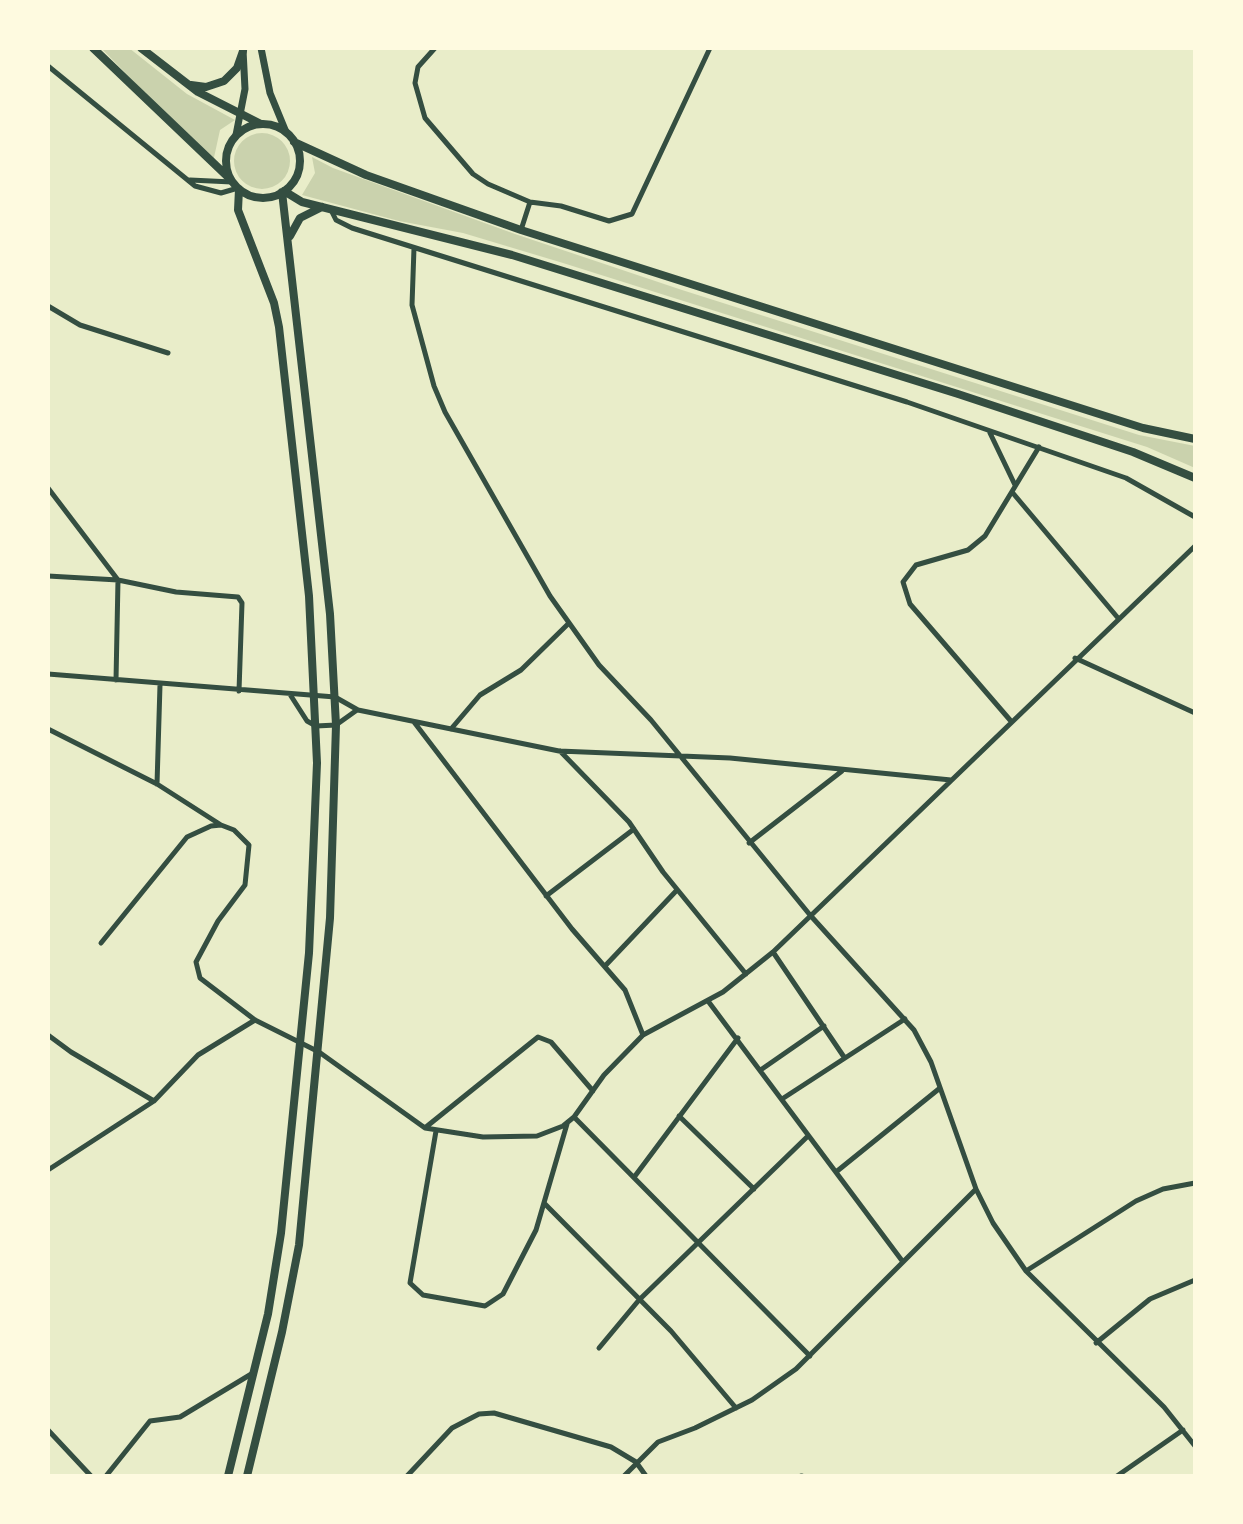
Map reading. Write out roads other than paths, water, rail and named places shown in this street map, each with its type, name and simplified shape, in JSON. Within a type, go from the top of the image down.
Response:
[{"type":"highway","points":[[93,48],[235,184],[256,197],[283,192],[302,202],[512,255],[958,394],[1133,452],[1195,478]]},
{"type":"highway","points":[[141,48],[188,84],[261,124],[286,132],[294,142],[300,163],[297,173],[283,192],[330,614],[336,725],[330,918],[299,1245],[247,1476]]},
{"type":"highway","points":[[188,84],[206,87],[224,81],[237,68],[243,49]]},
{"type":"highway","points":[[228,1476],[256,1372],[281,1233],[301,1044],[315,859],[316,698],[299,478],[274,303],[238,210],[235,184],[226,156],[236,135],[261,124]]},
{"type":"highway","points":[[294,142],[366,175],[521,230],[1143,428],[1195,439]]},
{"type":"highway","points":[[289,241],[300,218],[327,208]]},
{"type":"main road","points":[[261,48],[270,93],[286,132]]},
{"type":"main road","points":[[236,135],[245,89],[243,49]]},
{"type":"street","points":[[435,48],[418,67],[415,83],[425,118],[473,174],[530,202],[561,206],[609,221],[632,214],[710,48]]},
{"type":"street","points":[[48,66],[189,180],[212,193],[235,184]]},
{"type":"street","points":[[189,180],[235,184]]},
{"type":"street","points":[[521,230],[530,202]]},
{"type":"street","points":[[327,208],[343,224],[414,248],[774,359],[1039,447],[1126,478],[1195,517]]},
{"type":"street","points":[[414,248],[411,285],[414,315],[445,412],[568,624],[810,915],[905,1019],[926,1052],[976,1189],[1026,1271],[1183,1430],[1195,1446]]},
{"type":"street","points":[[48,306],[80,325],[168,353]]},
{"type":"street","points":[[990,433],[1009,465],[1016,486]]},
{"type":"street","points":[[1010,720],[910,604],[903,582],[916,565],[976,544],[1039,447]]},
{"type":"street","points":[[48,488],[118,580],[116,680]]},
{"type":"street","points":[[1012,492],[1118,618]]},
{"type":"street","points":[[48,729],[157,784],[242,835],[249,845],[245,885],[211,932],[196,970],[200,978],[255,1020],[319,1052],[425,1128],[521,1139],[537,1136],[567,1123],[643,1035],[708,1001],[773,952],[1010,720],[1195,546]]},
{"type":"street","points":[[48,576],[118,580],[176,592],[228,594],[241,600],[239,691]]},
{"type":"street","points":[[451,729],[480,695],[521,670],[568,624]]},
{"type":"street","points":[[1075,658],[1195,713]]},
{"type":"street","points":[[48,674],[316,698],[335,697],[358,710],[559,751],[730,758],[951,780]]},
{"type":"street","points":[[157,784],[160,685]]},
{"type":"street","points":[[290,695],[307,721],[316,726],[336,725],[358,710]]},
{"type":"street","points":[[413,721],[546,896],[625,990],[643,1035]]},
{"type":"street","points":[[559,751],[634,829],[677,890],[746,974]]},
{"type":"street","points":[[749,843],[843,770]]},
{"type":"street","points":[[101,943],[179,844],[194,832],[221,825]]},
{"type":"street","points":[[546,896],[634,829]]},
{"type":"street","points":[[605,966],[677,890]]},
{"type":"street","points":[[773,952],[844,1057]]},
{"type":"street","points":[[708,1001],[762,1069],[903,1262]]},
{"type":"street","points":[[782,1099],[905,1019]]},
{"type":"street","points":[[48,1170],[154,1101],[198,1055],[255,1020]]},
{"type":"street","points":[[762,1069],[824,1026]]},
{"type":"street","points":[[48,1035],[154,1101]]},
{"type":"street","points":[[425,1128],[538,1037],[551,1042],[593,1091]]},
{"type":"street","points":[[635,1176],[738,1038]]},
{"type":"street","points":[[836,1172],[940,1088]]},
{"type":"street","points":[[679,1116],[754,1189]]},
{"type":"street","points":[[574,1117],[810,1356]]},
{"type":"street","points":[[436,1131],[409,1277],[416,1292],[493,1304],[503,1294],[525,1255],[545,1204],[567,1123]]},
{"type":"street","points":[[599,1348],[639,1300],[808,1136]]},
{"type":"street","points":[[1026,1271],[1136,1201],[1163,1189],[1195,1183]]},
{"type":"street","points":[[624,1476],[658,1442],[736,1408],[768,1390],[810,1356],[976,1189]]},
{"type":"street","points":[[545,1204],[671,1331],[736,1408]]},
{"type":"street","points":[[1096,1343],[1150,1299],[1195,1280]]},
{"type":"street","points":[[106,1476],[150,1421],[180,1417],[256,1372]]},
{"type":"street","points":[[407,1476],[452,1428],[479,1414],[494,1413],[599,1443],[636,1462],[646,1476]]},
{"type":"street","points":[[48,1430],[91,1476]]},
{"type":"street","points":[[1117,1476],[1183,1430]]}]
